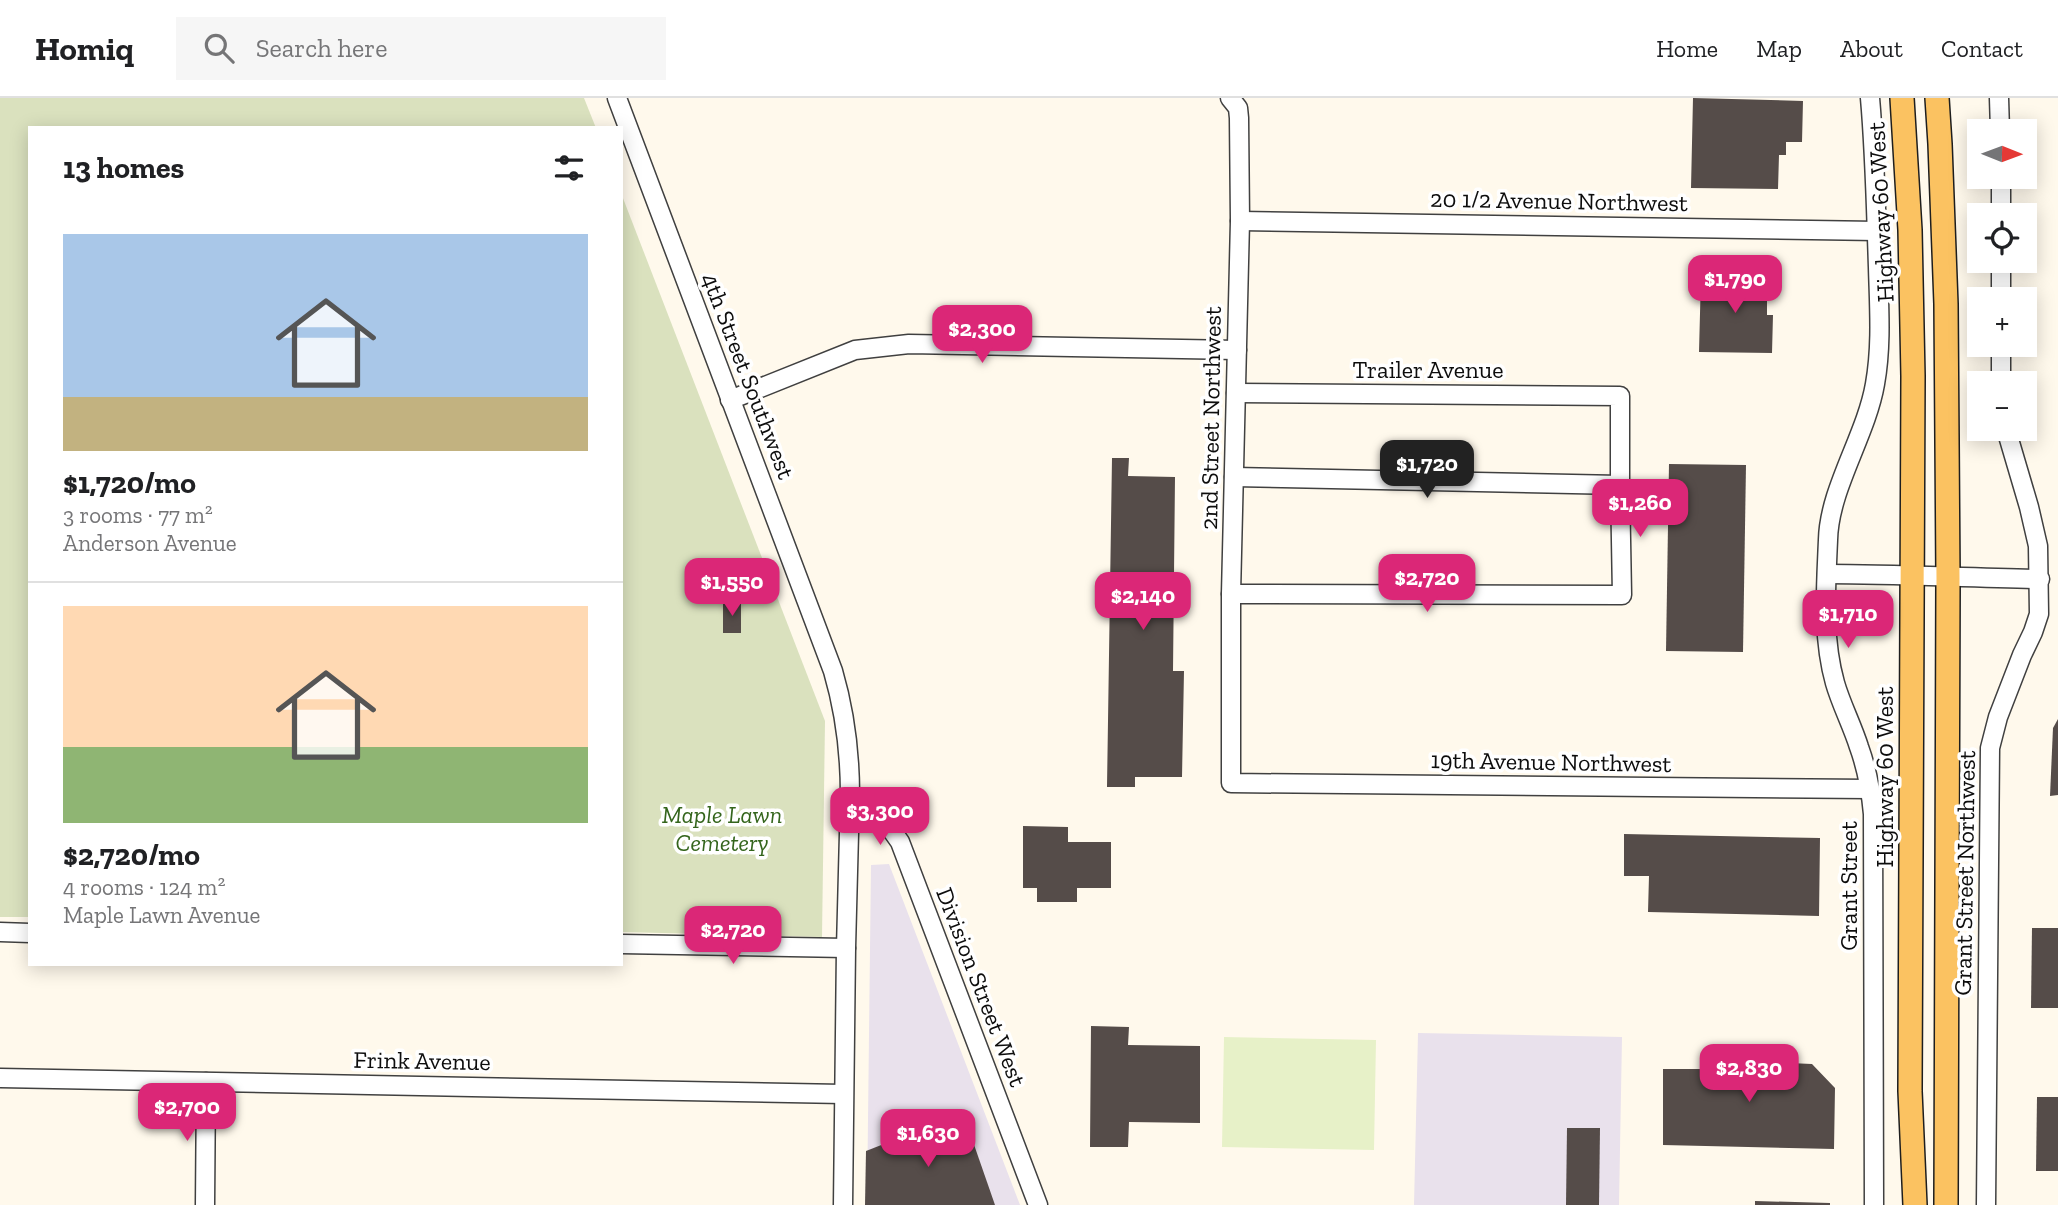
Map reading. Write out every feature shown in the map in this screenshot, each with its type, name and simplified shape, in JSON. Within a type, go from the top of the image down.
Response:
[{"type":"main road","name":"Highway 60 West","points":[[1902,98],[1910,230],[1913,376],[1910,1091],[1915,1205]]},
{"type":"main road","points":[[1937,98],[1946,304],[1946,1205]]},
{"type":"street","name":"4th Street Southwest","points":[[617,98],[833,671],[847,737],[850,795]]},
{"type":"street","name":"2nd Street Northwest","points":[[1230,98],[1238,108],[1240,118],[1231,594],[1231,783]]},
{"type":"street","name":"Grant Street","points":[[1870,98],[1880,343],[1875,384],[1865,424],[1836,497],[1828,536],[1826,625],[1836,685],[1860,750],[1870,789],[1873,828],[1874,1205]]},
{"type":"street","points":[[1999,98],[2000,119]]},
{"type":"street","name":"20 1/2 Avenue Northwest","points":[[1240,221],[1877,231]]},
{"type":"street","points":[[730,400],[855,349],[882,346],[908,344],[1237,350]]},
{"type":"street","name":"Trailer Avenue","points":[[1236,393],[1620,396],[1619,485]]},
{"type":"street","name":"Grant Street Northwest","points":[[1986,1205],[1990,748],[1998,717],[2039,614],[2038,546],[2010,441]]},
{"type":"street","points":[[1231,594],[1622,595],[1619,485],[1234,477]]},
{"type":"street","points":[[1827,574],[2040,579]]},
{"type":"street","name":"19th Avenue Northwest","points":[[1231,783],[1870,789]]},
{"type":"street","points":[[843,1205],[850,795]]},
{"type":"street","name":"Division Street West","points":[[850,795],[888,825],[900,842],[1038,1205]]},
{"type":"street","points":[[0,932],[28,933]]},
{"type":"street","points":[[623,944],[846,948]]},
{"type":"street","name":"Frink Avenue","points":[[0,1078],[843,1094]]},
{"type":"street","points":[[205,1205],[206,1082]]},
{"type":"shaded area","points":[[889,864],[1020,1205],[867,1205],[871,865]]},
{"type":"shaded area","points":[[1418,1033],[1622,1037],[1619,1205],[1414,1205]]},
{"type":"green space","points":[[0,98],[584,98],[595,126],[28,126],[28,917],[0,917]]},
{"type":"green space","name":"Maple Lawn Cemetery","points":[[623,198],[825,721],[822,937],[623,932]]},
{"type":"green space","points":[[1224,1037],[1376,1040],[1374,1150],[1222,1147]]},
{"type":"building","points":[[1693,98],[1803,101],[1802,142],[1786,142],[1786,155],[1779,155],[1778,189],[1691,188]]},
{"type":"building","points":[[1701,275],[1767,276],[1767,315],[1773,315],[1772,353],[1699,352]]},
{"type":"building","points":[[1112,458],[1129,458],[1128,476],[1175,477],[1173,671],[1184,671],[1182,777],[1135,777],[1135,787],[1107,787]]},
{"type":"building","points":[[1669,464],[1746,465],[1743,652],[1666,651]]},
{"type":"building","points":[[723,602],[741,602],[741,633],[723,633]]},
{"type":"building","points":[[2058,719],[2058,795],[2050,796],[2053,728]]},
{"type":"building","points":[[1023,826],[1068,827],[1068,842],[1111,842],[1111,888],[1077,888],[1077,902],[1037,902],[1037,888],[1023,888]]},
{"type":"building","points":[[1624,834],[1820,838],[1819,916],[1648,912],[1649,876],[1624,876]]},
{"type":"building","points":[[2032,928],[2058,928],[2058,1008],[2031,1008]]},
{"type":"building","points":[[1091,1026],[1129,1027],[1128,1045],[1200,1046],[1200,1123],[1129,1122],[1128,1147],[1090,1147]]},
{"type":"building","points":[[1712,1053],[1777,1053],[1789,1063],[1812,1064],[1835,1088],[1834,1149],[1663,1145],[1663,1069],[1711,1069]]},
{"type":"building","points":[[2037,1097],[2058,1097],[2058,1171],[2036,1171]]},
{"type":"building","points":[[963,1113],[995,1205],[865,1205],[866,1151]]},
{"type":"building","points":[[1567,1128],[1600,1128],[1599,1205],[1566,1205]]},
{"type":"building","points":[[1755,1201],[1830,1203],[1830,1205],[1755,1205]]}]
